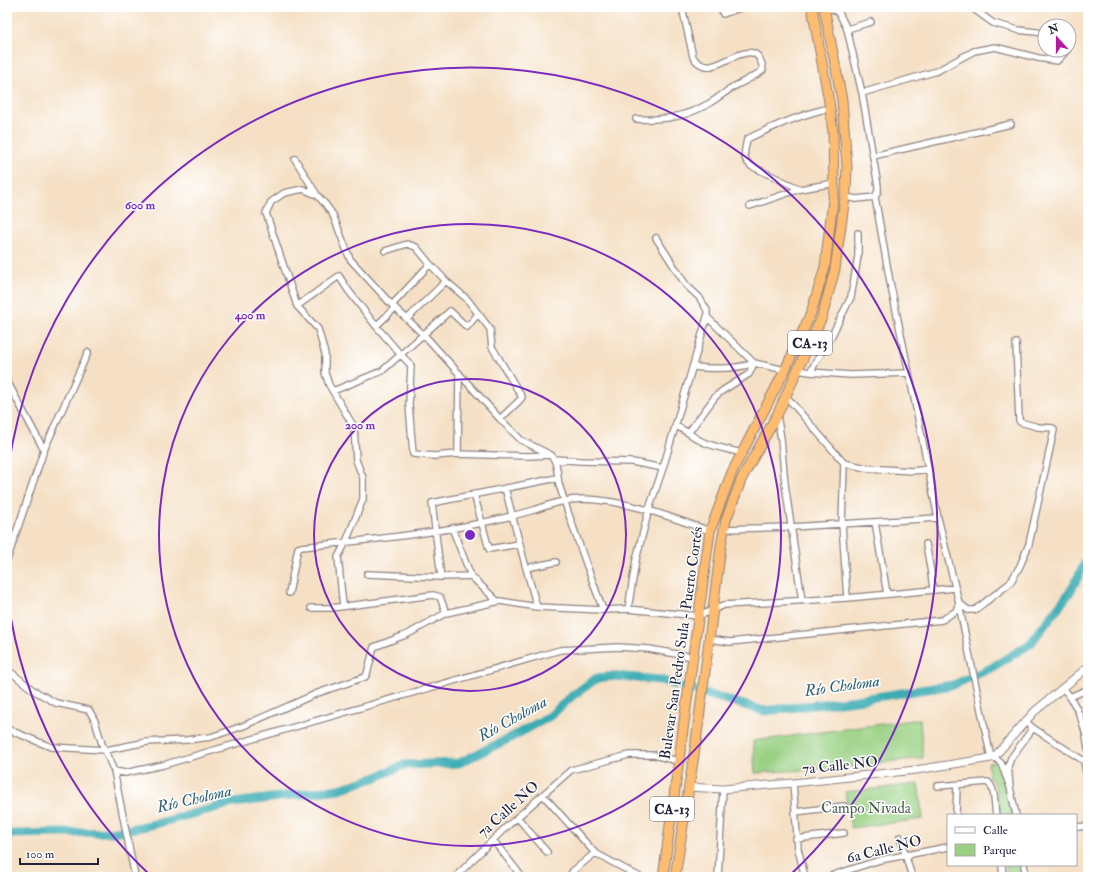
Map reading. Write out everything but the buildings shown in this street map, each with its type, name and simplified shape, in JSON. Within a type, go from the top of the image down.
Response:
[{"type":"highway","name":"Bulevar San Pedro Sula - Puerto Cortés","points":[[663,877],[710,531],[732,472],[785,370],[811,313],[825,267],[835,183],[833,132],[812,7]]},
{"type":"highway","name":"Bulevar San Pedro Sula - Puerto Cortés","points":[[675,877],[696,742],[712,610],[726,520],[742,478],[777,415],[822,317],[835,269],[845,197],[847,167],[842,100],[824,8]]},
{"type":"street","points":[[636,119],[662,120],[677,117],[707,104],[763,70],[762,62],[749,52],[742,53],[711,66],[703,66],[696,62],[693,57],[682,7]]},
{"type":"street","points":[[721,7],[723,14],[743,7]]},
{"type":"street","points":[[972,7],[993,23],[1018,30],[1037,32]]},
{"type":"street","points":[[824,8],[836,9],[847,29],[862,93],[873,156],[878,191],[875,197],[890,282],[938,518],[962,618],[989,748],[992,757],[1001,763],[1010,787]]},
{"type":"street","points":[[847,29],[871,22]]},
{"type":"street","points":[[862,93],[936,71],[974,51],[995,47],[1037,58]]},
{"type":"street","points":[[1038,58],[1057,61],[1060,58]]},
{"type":"street","points":[[800,189],[751,166],[746,161],[744,156],[747,139],[816,111],[830,108]]},
{"type":"street","points":[[873,156],[1011,124]]},
{"type":"street","points":[[295,159],[317,195],[332,215],[350,259],[393,307],[424,335],[521,440],[553,457],[564,501],[603,610]]},
{"type":"street","points":[[750,206],[800,189],[835,183]]},
{"type":"street","points":[[317,195],[303,189],[284,193],[271,202],[266,213],[297,306],[318,329],[325,354],[325,373],[329,384],[354,427],[356,460],[363,478],[364,499],[338,557],[343,606]]},
{"type":"street","points":[[845,197],[856,199],[875,197]]},
{"type":"street","points":[[810,372],[832,335],[851,297],[858,256],[858,233]]},
{"type":"street","points":[[628,609],[636,560],[649,509],[676,426],[707,317],[707,310],[699,297],[686,285],[656,238]]},
{"type":"street","points":[[384,251],[407,244],[416,247],[446,281],[467,299],[490,329],[492,333],[492,347],[522,397],[500,419]]},
{"type":"street","points":[[376,326],[430,264]]},
{"type":"street","points":[[297,306],[339,276],[376,326],[400,355],[408,362],[411,366],[410,405],[413,454],[434,456],[458,454],[553,457],[580,462],[632,462],[663,468]]},
{"type":"street","points":[[407,319],[446,281]]},
{"type":"street","points":[[333,392],[382,371],[450,311],[467,327],[478,314]]},
{"type":"street","points":[[707,317],[754,363]]},
{"type":"street","points":[[958,603],[968,610],[975,610],[1010,583],[1020,566],[1031,537],[1054,430],[1053,428],[1038,427],[1020,422],[1019,420],[1016,343]]},
{"type":"street","points":[[7,560],[44,450],[88,352]]},
{"type":"street","points":[[689,432],[715,397],[749,374],[754,363]]},
{"type":"street","points":[[693,367],[740,367],[754,363],[785,370]]},
{"type":"street","points":[[798,370],[851,375],[909,372]]},
{"type":"street","points":[[458,454],[459,373]]},
{"type":"street","points":[[7,381],[44,450]]},
{"type":"street","points":[[785,396],[844,463],[866,468],[912,471],[929,469]]},
{"type":"street","points":[[777,415],[781,439],[785,484],[802,601]]},
{"type":"street","points":[[676,426],[712,446],[741,453]]},
{"type":"street","points":[[844,463],[842,524],[847,598]]},
{"type":"street","points":[[441,577],[432,503],[558,478]]},
{"type":"street","points":[[505,488],[537,607]]},
{"type":"street","points":[[474,494],[489,549],[519,544]]},
{"type":"street","points":[[289,593],[298,548],[481,523],[564,501],[583,499],[613,502],[649,509],[710,531]]},
{"type":"street","points":[[725,529],[792,527],[938,518]]},
{"type":"street","points":[[875,522],[887,594]]},
{"type":"street","points":[[452,528],[471,576],[497,601]]},
{"type":"street","points":[[926,544],[932,573],[933,589]]},
{"type":"street","points":[[526,568],[556,562]]},
{"type":"street","points":[[366,574],[441,577],[471,576]]},
{"type":"street","points":[[7,729],[51,747],[106,750],[147,742],[211,737],[243,726],[318,693],[365,677],[374,647],[408,634],[446,613],[497,601],[537,607],[603,610],[628,609],[698,616],[724,605],[847,598],[955,588]]},
{"type":"street","points":[[311,608],[343,606],[433,594],[440,597],[446,613]]},
{"type":"street","points":[[709,639],[730,642],[942,620],[956,611],[958,603]]},
{"type":"street","points":[[114,771],[124,773],[163,765],[560,650],[618,647],[650,649],[693,660]]},
{"type":"street","points":[[992,757],[1034,712],[1088,667]]},
{"type":"street","points":[[8,671],[33,690],[56,703],[89,710],[95,721],[102,744],[106,750],[114,771],[135,877]]},
{"type":"street","points":[[1064,688],[1076,707],[1087,737],[1088,748]]},
{"type":"street","points":[[1070,697],[1088,689]]},
{"type":"street","points":[[1025,721],[1033,728],[1086,760],[1088,784]]},
{"type":"street","points":[[1016,814],[1010,787],[1008,766],[1011,758],[1033,728]]},
{"type":"street","name":"7a Calle NO","points":[[455,877],[493,840],[571,770],[629,755],[654,756],[678,761]]},
{"type":"street","name":"7a Calle NO","points":[[688,787],[723,789],[793,783],[916,770],[992,757]]},
{"type":"street","points":[[938,786],[988,782],[991,784],[996,814]]},
{"type":"street","points":[[793,783],[796,839],[805,877]]},
{"type":"street","points":[[956,814],[957,785]]},
{"type":"street","points":[[718,877],[723,789]]},
{"type":"street","points":[[543,795],[595,853],[640,877]]},
{"type":"street","points":[[795,812],[844,806]]},
{"type":"street","points":[[518,817],[547,852]]},
{"type":"street","points":[[1077,827],[1088,826]]},
{"type":"street","points":[[796,839],[844,833]]},
{"type":"street","points":[[900,837],[912,877]]},
{"type":"street","points":[[493,840],[522,877]]},
{"type":"street","name":"6a Calle NO","points":[[827,877],[856,867],[947,847]]},
{"type":"street","points":[[569,877],[573,871],[595,853]]},
{"type":"street","points":[[1002,866],[1003,877]]},
{"type":"street","points":[[1024,866],[1026,877]]},
{"type":"green space","points":[[920,719],[923,758],[837,768],[755,773],[753,741]]},
{"type":"green space","points":[[996,762],[1003,772],[1010,794],[1013,814],[999,814],[995,786],[992,780],[989,779],[988,763]]},
{"type":"green space","name":"Campo Nivada","points":[[918,784],[923,819],[851,828],[845,792]]},
{"type":"green space","points":[[1006,866],[1022,866],[1024,877],[1008,877]]},
{"type":"waterway","name":"Río Choloma","points":[[7,834],[116,832],[155,824],[233,803],[339,789],[377,777],[403,765],[459,763],[550,716],[572,696],[597,678],[614,676],[660,680],[764,711],[856,700],[953,685],[991,668],[1030,644],[1070,592],[1088,558]]}]
